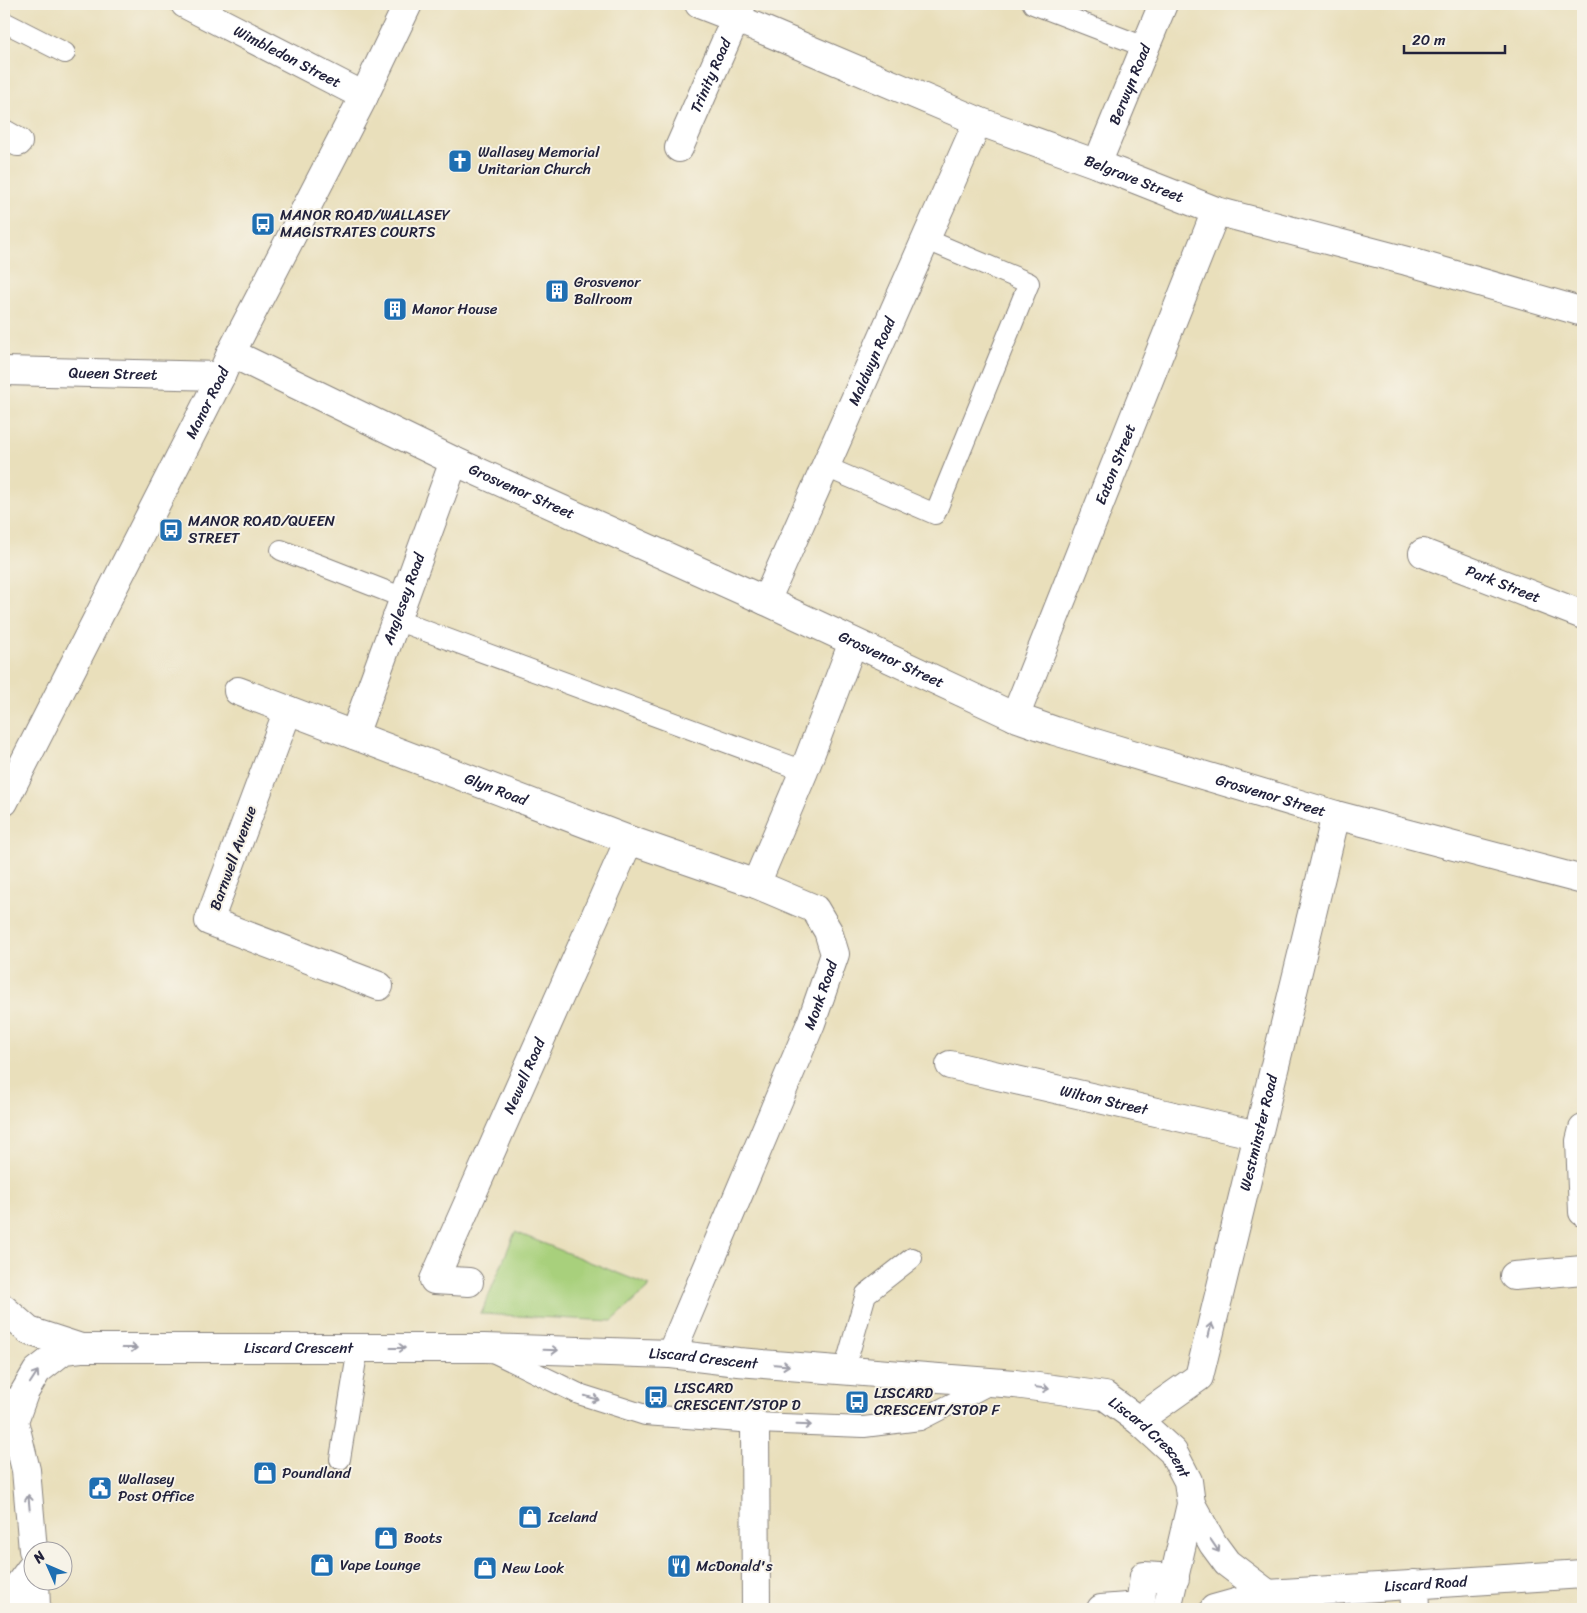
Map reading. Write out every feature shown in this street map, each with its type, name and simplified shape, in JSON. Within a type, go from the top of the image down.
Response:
[{"type":"street","name":"Wimbledon Street","points":[[185,4],[364,96]]},
{"type":"street","name":"Manor Road","points":[[4,802],[364,96],[408,4]]},
{"type":"street","name":"Belgrave Street","points":[[699,4],[738,11],[978,121],[1097,164],[1216,212],[1407,261],[1583,312]]},
{"type":"street","name":"Berwyn Road","points":[[1097,164],[1163,4]]},
{"type":"street","name":"Trinity Road","points":[[679,148],[738,11]]},
{"type":"street","name":"Maldwyn Road","points":[[766,601],[978,121]]},
{"type":"street","name":"Eaton Street","points":[[1015,717],[1216,212]]},
{"type":"street","name":"Queen Street","points":[[4,372],[226,364]]},
{"type":"street","name":"Grosvenor Street","points":[[226,364],[454,462],[766,601],[1015,717],[1055,731],[1336,815],[1583,880]]},
{"type":"street","name":"Anglesey Road","points":[[354,735],[454,462]]},
{"type":"street","name":"Park Street","points":[[1423,552],[1583,615]]},
{"type":"street","points":[[756,884],[804,771],[853,642]]},
{"type":"street","name":"Glyn Road","points":[[238,691],[629,840],[756,884]]},
{"type":"street","name":"Barnwell Avenue","points":[[288,710],[210,921],[379,986]]},
{"type":"street","name":"Westminster Road","points":[[1138,1420],[1199,1377],[1336,815]]},
{"type":"street","name":"Newell Road","points":[[469,1282],[434,1280],[629,840]]},
{"type":"street","name":"Monk Road","points":[[670,1354],[811,1023],[835,954],[828,931],[815,909],[756,884]]},
{"type":"street","name":"Wilton Street","points":[[950,1065],[1257,1135]]},
{"type":"street","points":[[1583,1129],[1580,1141],[1583,1212]]},
{"type":"street","points":[[1514,1276],[1583,1270]]},
{"type":"street","points":[[4,1309],[29,1331],[81,1348]]},
{"type":"street","points":[[32,1540],[26,1470],[9,1411],[37,1371],[64,1350],[81,1348]]},
{"type":"street","name":"Liscard Crescent","points":[[81,1348],[484,1348],[670,1354],[738,1362],[994,1382],[1105,1396],[1138,1420],[1173,1452],[1188,1481],[1191,1504],[1167,1609]]},
{"type":"street","points":[[755,1423],[756,1609]]},
{"type":"street","points":[[1191,1504],[1213,1544],[1227,1563],[1268,1594]]},
{"type":"street","name":"Liscard Road","points":[[1214,1609],[1268,1594],[1414,1597],[1583,1574]]},
{"type":"street","points":[[1101,1609],[1140,1606],[1144,1576],[1175,1578]]},
{"type":"street","points":[[4,1605],[22,1581]]},
{"type":"street","points":[[35,1590],[36,1609]]},
{"type":"lane","points":[[1033,4],[1145,46]]},
{"type":"lane","points":[[4,22],[65,53]]},
{"type":"lane","points":[[826,467],[935,514],[1030,283],[925,239]]},
{"type":"lane","points":[[282,550],[400,609],[804,771]]},
{"type":"lane","points":[[844,1370],[866,1294],[912,1258]]},
{"type":"lane","points":[[340,1459],[358,1348]]},
{"type":"lane","points":[[484,1348],[579,1394],[645,1415],[755,1423],[864,1427],[920,1420],[994,1382]]},
{"type":"green space","points":[[515,1232],[650,1286],[612,1321],[481,1314]]},
{"type":"place","name":"Wallasey Memorial Unitarian Church","points":[[460,161]]},
{"type":"place","name":"MANOR ROAD/WALLASEY MAGISTRATES COURTS","points":[[263,224]]},
{"type":"place","name":"Grosvenor Ballroom","points":[[557,291]]},
{"type":"place","name":"Manor House","points":[[395,309]]},
{"type":"place","name":"MANOR ROAD/QUEEN STREET","points":[[171,530]]},
{"type":"place","name":"LISCARD CRESCENT/STOP D","points":[[656,1397]]},
{"type":"place","name":"LISCARD CRESCENT/STOP F","points":[[857,1402]]},
{"type":"place","name":"Poundland","points":[[265,1473]]},
{"type":"place","name":"Wallasey Post Office","points":[[100,1488]]},
{"type":"place","name":"Iceland","points":[[530,1517]]},
{"type":"place","name":"Boots","points":[[386,1538]]},
{"type":"place","name":"Vape Lounge","points":[[322,1565]]},
{"type":"place","name":"McDonald's","points":[[679,1566]]},
{"type":"place","name":"New Look","points":[[485,1568]]}]
